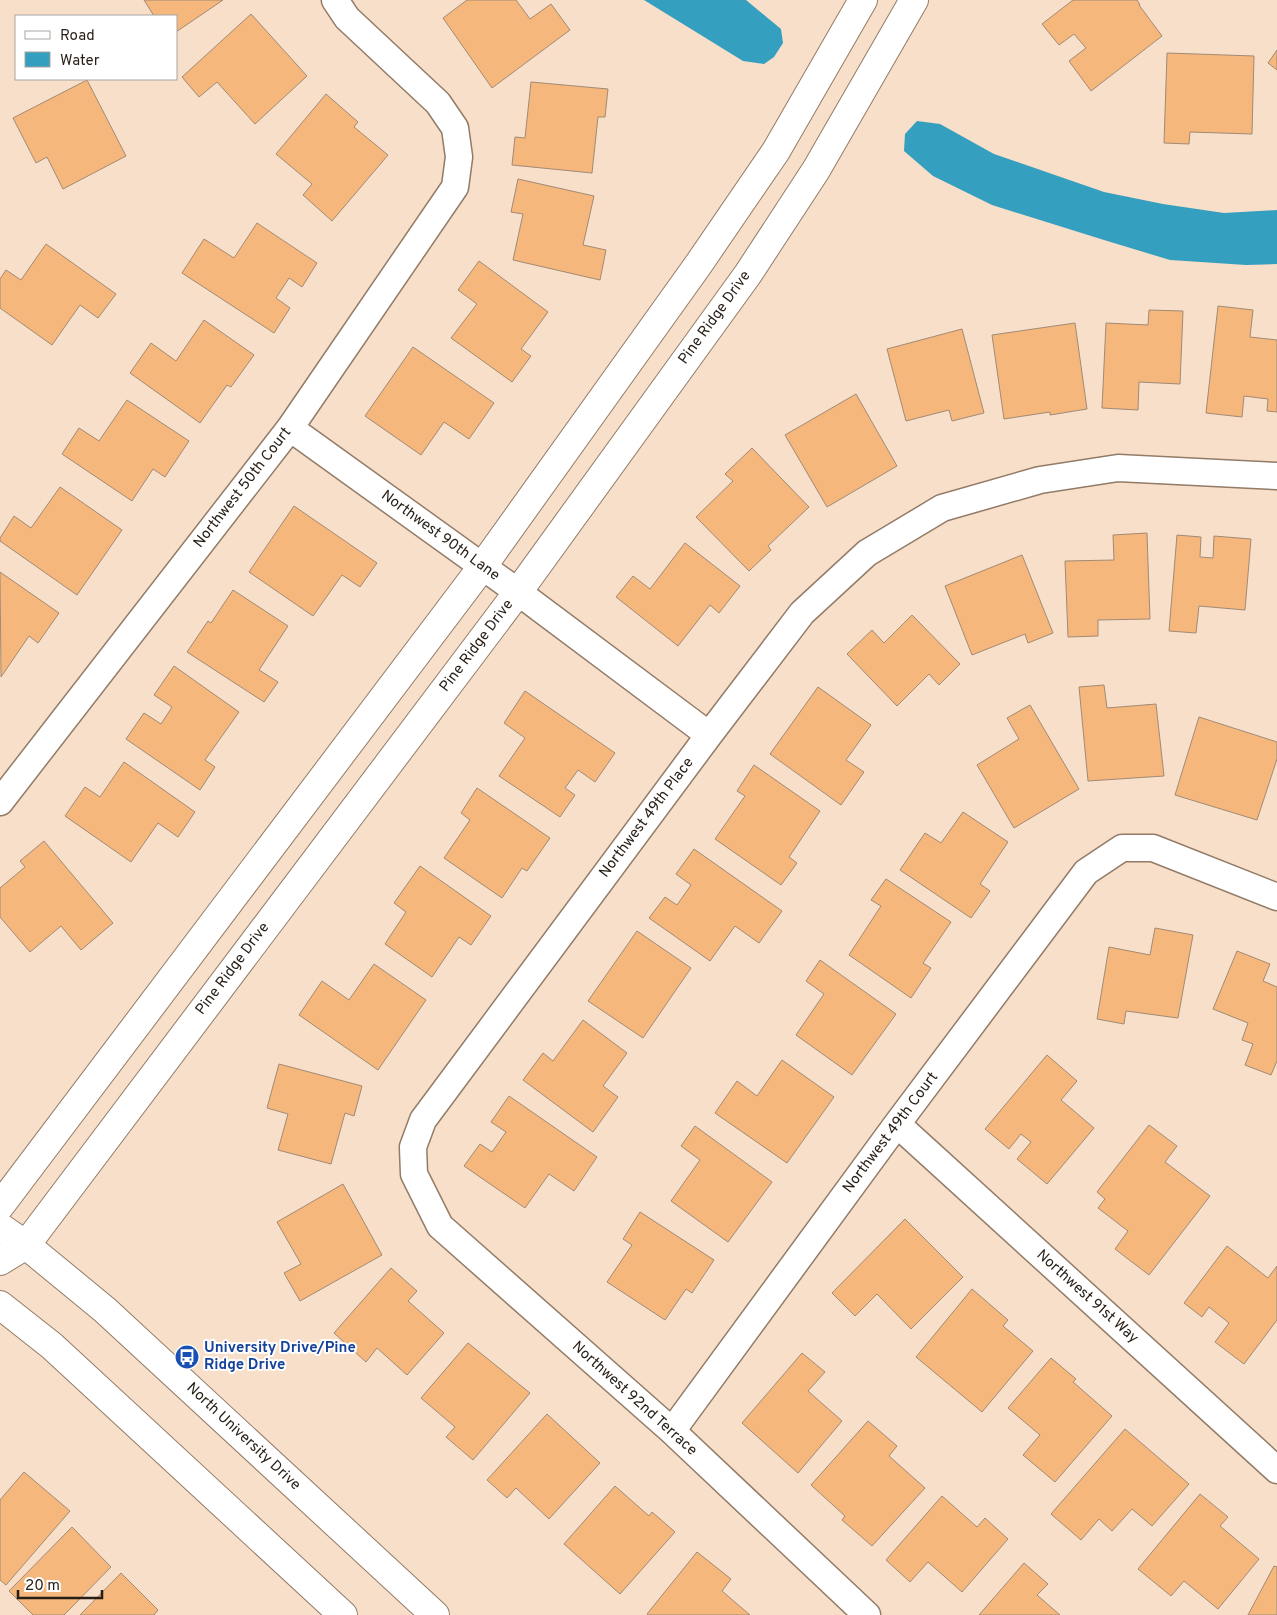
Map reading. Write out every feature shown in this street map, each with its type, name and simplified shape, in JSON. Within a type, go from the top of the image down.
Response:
[{"type":"street","name":"Northwest 50th Court","points":[[0,802],[290,428],[455,187],[459,157],[454,128],[438,102],[347,18],[335,0]]},
{"type":"street","points":[[0,1206],[482,567],[698,266],[776,151],[864,0]]},
{"type":"street","name":"Pine Ridge Drive","points":[[0,1260],[26,1245],[518,592],[748,274],[816,170],[914,0]]},
{"type":"street","name":"Northwest 90th Lane","points":[[290,428],[518,592],[709,735]]},
{"type":"street","name":"Northwest 49th Place","points":[[414,1174],[413,1147],[423,1120],[802,613],[867,553],[942,508],[1040,480],[1118,468],[1277,476]]},
{"type":"street","name":"Northwest 49th Court","points":[[672,1431],[897,1124],[1086,872],[1122,848],[1153,848],[1277,898]]},
{"type":"street","name":"Northwest 91st Way","points":[[897,1124],[1277,1470]]},
{"type":"street","name":"Northwest 92nd Terrace","points":[[414,1174],[440,1226],[672,1431],[854,1611]]},
{"type":"street","name":"North University Drive","points":[[0,1227],[26,1245],[105,1310],[435,1615]]},
{"type":"street","points":[[0,1305],[52,1346],[343,1615]]},
{"type":"water","points":[[644,0],[746,0],[781,29],[783,43],[774,57],[764,64],[743,61]]},
{"type":"water","points":[[917,121],[940,124],[994,154],[1104,192],[1163,204],[1224,213],[1277,210],[1277,264],[1246,265],[1170,260],[992,205],[933,176],[904,151],[905,134]]},
{"type":"building","points":[[144,0],[223,0],[178,31],[178,15],[153,15]]},
{"type":"building","points":[[467,0],[516,0],[530,19],[551,4],[570,30],[492,88],[443,18]]},
{"type":"building","points":[[1073,0],[1137,0],[1162,36],[1091,91],[1069,61],[1086,48],[1074,34],[1059,45],[1042,24]]},
{"type":"building","points":[[251,14],[307,76],[255,124],[217,82],[199,97],[182,77]]},
{"type":"building","points":[[1277,50],[1277,70],[1268,63]]},
{"type":"building","points":[[1167,53],[1254,56],[1252,134],[1190,132],[1189,144],[1164,143]]},
{"type":"building","points":[[87,80],[126,156],[63,189],[47,157],[36,163],[13,118]]},
{"type":"building","points":[[531,82],[608,89],[605,117],[598,117],[592,173],[512,165],[515,137],[525,138]]},
{"type":"building","points":[[326,94],[358,122],[354,127],[388,155],[332,221],[303,195],[312,184],[276,154]]},
{"type":"building","points":[[518,179],[594,196],[583,245],[606,250],[600,280],[513,260],[523,214],[511,212]]},
{"type":"building","points":[[257,223],[317,263],[302,287],[289,278],[276,298],[290,308],[274,333],[182,273],[204,239],[234,258]]},
{"type":"building","points":[[46,244],[116,294],[98,318],[80,305],[52,345],[0,308],[0,279],[6,270],[21,280]]},
{"type":"building","points":[[479,261],[548,312],[521,349],[531,356],[512,382],[451,338],[477,304],[458,290]]},
{"type":"building","points":[[1218,306],[1253,310],[1250,337],[1277,340],[1277,412],[1267,411],[1268,399],[1244,396],[1242,417],[1206,413]]},
{"type":"building","points":[[1149,310],[1183,311],[1180,384],[1139,382],[1138,410],[1102,408],[1106,323],[1148,325]]},
{"type":"building","points":[[204,320],[254,355],[231,387],[227,385],[200,423],[130,373],[151,343],[176,361]]},
{"type":"building","points":[[1075,323],[1087,409],[1050,415],[1050,412],[1004,419],[992,335]]},
{"type":"building","points":[[962,329],[984,413],[952,421],[949,410],[906,421],[887,349]]},
{"type":"building","points":[[413,347],[494,403],[469,439],[444,422],[421,455],[365,416]]},
{"type":"building","points":[[856,394],[897,466],[827,507],[785,435]]},
{"type":"building","points":[[127,400],[189,441],[165,477],[153,469],[132,501],[62,454],[79,428],[99,441]]},
{"type":"building","points":[[752,448],[809,507],[768,546],[771,550],[749,571],[696,517],[733,481],[725,474]]},
{"type":"building","points":[[60,487],[122,530],[77,595],[0,541],[14,516],[31,528]]},
{"type":"building","points":[[294,506],[377,563],[360,587],[342,575],[313,616],[249,572]]},
{"type":"building","points":[[1147,533],[1150,619],[1098,620],[1098,636],[1068,637],[1065,561],[1114,560],[1113,535]]},
{"type":"building","points":[[1177,535],[1201,537],[1200,557],[1213,558],[1214,536],[1251,539],[1245,610],[1199,606],[1196,633],[1169,631]]},
{"type":"building","points":[[685,543],[740,586],[719,613],[710,605],[678,646],[616,597],[633,576],[650,589]]},
{"type":"building","points":[[1022,555],[1053,633],[1028,643],[1025,634],[972,655],[945,586]]},
{"type":"building","points":[[0,572],[59,613],[38,643],[29,636],[1,677]]},
{"type":"building","points":[[233,590],[288,626],[259,670],[278,682],[264,702],[187,652],[208,621],[211,623]]},
{"type":"building","points":[[912,615],[960,664],[939,685],[929,674],[897,706],[847,654],[872,630],[884,643]]},
{"type":"building","points":[[174,666],[239,712],[205,760],[215,767],[200,790],[126,739],[144,713],[161,724],[172,707],[154,695]]},
{"type":"building","points":[[1104,685],[1107,708],[1156,704],[1164,776],[1088,781],[1079,687]]},
{"type":"building","points":[[818,687],[871,725],[846,760],[864,772],[841,805],[770,754]]},
{"type":"building","points":[[525,691],[615,753],[595,782],[578,770],[565,788],[575,795],[560,817],[499,776],[525,738],[504,723]]},
{"type":"building","points":[[1030,705],[1079,789],[1014,828],[977,765],[1019,739],[1007,718]]},
{"type":"building","points":[[1199,717],[1277,742],[1277,759],[1257,820],[1175,795]]},
{"type":"building","points":[[124,762],[195,812],[178,837],[158,823],[131,862],[65,816],[85,787],[100,797]]},
{"type":"building","points":[[754,765],[820,811],[789,857],[797,863],[781,885],[715,839],[745,796],[737,791]]},
{"type":"building","points":[[477,788],[550,838],[527,871],[522,868],[502,898],[444,858],[470,820],[461,813]]},
{"type":"building","points":[[963,812],[1008,842],[980,884],[990,891],[971,918],[900,870],[925,833],[941,843]]},
{"type":"building","points":[[44,841],[113,923],[81,950],[61,926],[30,952],[0,917],[0,888],[25,867],[20,861]]},
{"type":"building","points":[[694,849],[782,911],[759,943],[735,926],[710,961],[649,918],[665,897],[677,905],[691,885],[676,874]]},
{"type":"building","points":[[420,866],[491,916],[471,945],[459,937],[432,977],[385,944],[406,912],[394,903]]},
{"type":"building","points":[[886,879],[951,922],[923,963],[931,968],[911,998],[849,955],[881,906],[871,900]]},
{"type":"building","points":[[1155,928],[1193,935],[1178,1018],[1126,1011],[1124,1024],[1097,1019],[1109,947],[1150,955]]},
{"type":"building","points":[[637,931],[691,968],[643,1038],[588,1001]]},
{"type":"building","points":[[1237,951],[1270,964],[1263,981],[1277,987],[1277,1061],[1271,1075],[1245,1065],[1253,1044],[1242,1040],[1248,1023],[1213,1009]]},
{"type":"building","points":[[820,960],[896,1014],[852,1075],[796,1035],[824,994],[806,981]]},
{"type":"building","points":[[374,964],[426,1000],[378,1070],[299,1015],[322,981],[349,1000]]},
{"type":"building","points":[[583,1020],[627,1053],[603,1086],[618,1097],[593,1132],[523,1080],[543,1053],[553,1061]]},
{"type":"building","points":[[1047,1055],[1077,1081],[1061,1100],[1094,1128],[1047,1184],[1017,1159],[1031,1142],[1021,1134],[1009,1149],[985,1129]]},
{"type":"building","points":[[782,1060],[834,1097],[787,1163],[715,1113],[737,1081],[757,1096]]},
{"type":"building","points":[[279,1064],[362,1086],[354,1116],[345,1113],[331,1164],[278,1150],[288,1114],[267,1108]]},
{"type":"building","points":[[509,1096],[597,1157],[574,1191],[549,1174],[525,1208],[464,1166],[480,1144],[492,1152],[506,1132],[491,1122]]},
{"type":"building","points":[[1149,1125],[1177,1146],[1165,1162],[1210,1196],[1149,1275],[1115,1249],[1128,1231],[1098,1208],[1105,1199],[1097,1192]]},
{"type":"building","points":[[695,1126],[772,1182],[728,1242],[671,1201],[700,1160],[681,1146]]},
{"type":"building","points":[[343,1184],[382,1255],[300,1301],[284,1273],[301,1264],[277,1222]]},
{"type":"building","points":[[640,1212],[714,1260],[692,1293],[686,1289],[665,1320],[607,1282],[632,1245],[623,1239]]},
{"type":"building","points":[[905,1219],[963,1277],[911,1329],[877,1294],[855,1316],[832,1293]]},
{"type":"building","points":[[1227,1246],[1268,1278],[1277,1266],[1277,1320],[1244,1364],[1215,1342],[1229,1323],[1209,1307],[1202,1317],[1184,1303]]},
{"type":"building","points":[[391,1268],[417,1291],[408,1301],[444,1333],[407,1375],[377,1348],[366,1362],[334,1333]]},
{"type":"building","points":[[972,1289],[1008,1320],[1003,1326],[1033,1351],[982,1412],[916,1357]]},
{"type":"building","points":[[468,1343],[530,1393],[473,1460],[446,1437],[455,1427],[421,1398]]},
{"type":"building","points":[[802,1353],[825,1372],[808,1391],[842,1421],[798,1473],[742,1423]]},
{"type":"building","points":[[1051,1358],[1076,1379],[1073,1382],[1112,1416],[1055,1482],[1023,1455],[1040,1435],[1008,1408]]},
{"type":"building","points":[[547,1414],[600,1463],[549,1519],[516,1488],[507,1498],[487,1480]]},
{"type":"building","points":[[868,1421],[897,1446],[889,1456],[925,1488],[872,1546],[842,1520],[845,1516],[811,1485]]},
{"type":"building","points":[[1125,1429],[1189,1484],[1152,1526],[1132,1509],[1112,1531],[1099,1519],[1081,1540],[1051,1514]]},
{"type":"building","points":[[24,1472],[70,1511],[6,1585],[0,1580],[0,1500]]},
{"type":"building","points":[[615,1486],[649,1516],[652,1512],[675,1532],[620,1594],[564,1544]]},
{"type":"building","points":[[1200,1494],[1228,1517],[1220,1526],[1259,1559],[1218,1609],[1184,1581],[1171,1596],[1138,1569]]},
{"type":"building","points":[[942,1496],[977,1527],[985,1518],[1008,1539],[962,1592],[928,1562],[910,1582],[886,1560]]},
{"type":"building","points":[[72,1527],[111,1567],[64,1615],[33,1615],[9,1591]]},
{"type":"building","points":[[697,1552],[731,1579],[722,1591],[750,1615],[647,1614]]},
{"type":"building","points":[[1024,1563],[1048,1584],[1037,1595],[1060,1615],[979,1615]]},
{"type":"building","points":[[1274,1566],[1277,1567],[1277,1615],[1248,1615]]},
{"type":"building","points":[[121,1573],[158,1610],[154,1615],[80,1615]]},
{"type":"place","name":"University Drive/Pine Ridge Drive","points":[[187,1357]]}]
